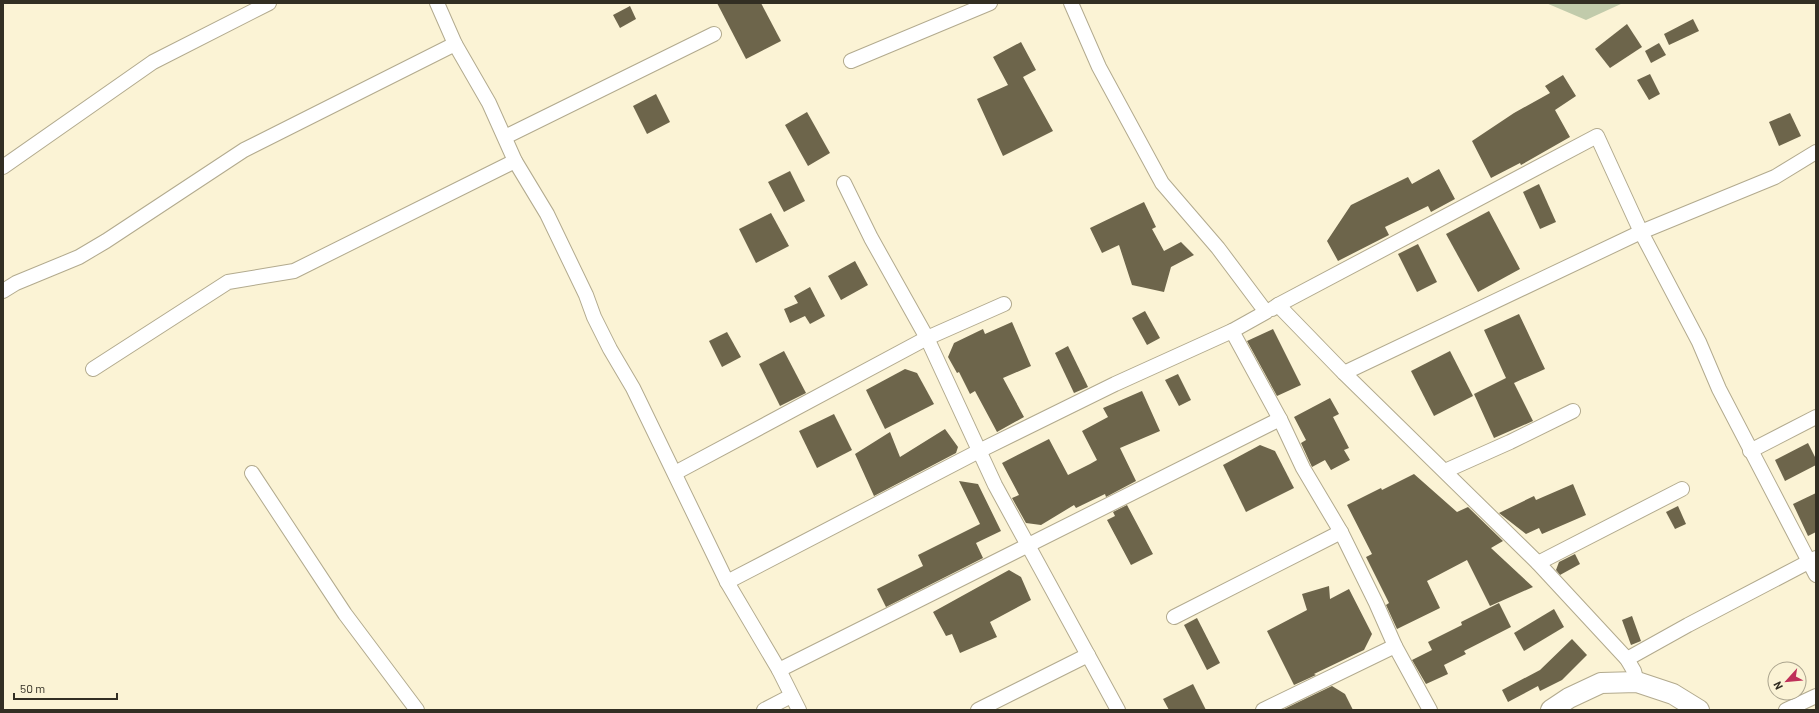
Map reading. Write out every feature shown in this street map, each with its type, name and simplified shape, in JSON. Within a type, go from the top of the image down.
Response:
[{"type":"main road","points":[[1551,710],[1569,698],[1601,682],[1637,682],[1673,694],[1699,710]]},
{"type":"street","points":[[3,167],[153,62],[269,3]]},
{"type":"street","points":[[437,3],[455,44],[489,103],[515,161],[547,214],[586,295],[594,317],[610,349],[633,388],[727,582],[779,670],[799,710]]},
{"type":"street","points":[[851,60],[990,3]]},
{"type":"street","points":[[1071,3],[1099,66],[1162,183],[1272,308],[1344,373],[1538,563],[1627,659],[1634,671],[1637,682]]},
{"type":"street","points":[[505,137],[714,34]]},
{"type":"street","points":[[3,291],[16,283],[90,251],[244,150],[455,44]]},
{"type":"street","points":[[727,582],[979,451],[1115,384],[1232,331],[1272,308],[1597,136],[1641,232],[1699,342],[1719,389],[1750,451],[1813,560],[1816,575]]},
{"type":"street","points":[[1344,373],[1641,232],[1775,177],[1816,152]]},
{"type":"street","points":[[93,369],[228,282],[294,271],[515,161]]},
{"type":"street","points":[[844,183],[871,238],[927,338],[979,451],[1028,546],[1118,710]]},
{"type":"street","points":[[675,473],[927,338],[1004,304]]},
{"type":"street","points":[[1232,331],[1280,419],[1303,468],[1341,532],[1376,603],[1395,646],[1430,710]]},
{"type":"street","points":[[1445,471],[1510,442],[1573,411]]},
{"type":"street","points":[[1750,451],[1816,416]]},
{"type":"street","points":[[779,670],[1280,419]]},
{"type":"street","points":[[252,473],[345,614],[417,710]]},
{"type":"street","points":[[1538,563],[1682,490]]},
{"type":"street","points":[[1174,617],[1341,532]]},
{"type":"street","points":[[1627,659],[1688,625],[1813,560]]},
{"type":"street","points":[[1263,710],[1395,646]]},
{"type":"street","points":[[978,710],[1088,655]]},
{"type":"street","points":[[764,710],[791,696]]},
{"type":"street","points":[[1786,710],[1816,696]]},
{"type":"green space","points":[[1546,3],[1623,3],[1586,20]]},
{"type":"building","points":[[717,3],[761,3],[781,41],[746,59]]},
{"type":"building","points":[[630,6],[636,19],[620,28],[613,15]]},
{"type":"building","points":[[1693,19],[1699,31],[1669,45],[1664,34]]},
{"type":"building","points":[[1627,24],[1642,47],[1610,68],[1595,49]]},
{"type":"building","points":[[1021,42],[1036,70],[1023,77],[1053,131],[1003,156],[977,99],[1008,85],[993,57]]},
{"type":"building","points":[[1659,43],[1666,55],[1651,63],[1645,51]]},
{"type":"building","points":[[1650,74],[1660,94],[1649,100],[1637,80]]},
{"type":"building","points":[[1563,75],[1576,96],[1555,110],[1570,137],[1521,165],[1520,163],[1491,178],[1472,141],[1514,113],[1550,93],[1545,86]]},
{"type":"building","points":[[656,94],[670,122],[647,134],[633,106]]},
{"type":"building","points":[[807,112],[830,153],[808,166],[785,125]]},
{"type":"building","points":[[1790,113],[1801,136],[1779,146],[1769,122]]},
{"type":"building","points":[[1439,169],[1455,199],[1431,212],[1428,206],[1385,227],[1389,235],[1338,261],[1327,241],[1351,205],[1408,177],[1412,184]]},
{"type":"building","points":[[790,171],[805,201],[784,212],[768,182]]},
{"type":"building","points":[[1539,184],[1556,222],[1540,229],[1523,192]]},
{"type":"building","points":[[1144,202],[1156,227],[1152,229],[1164,251],[1181,242],[1194,255],[1171,267],[1164,292],[1132,285],[1119,245],[1102,253],[1090,228]]},
{"type":"building","points":[[1489,211],[1520,269],[1478,292],[1446,234]]},
{"type":"building","points":[[771,213],[789,246],[756,263],[739,229]]},
{"type":"building","points":[[1418,244],[1437,282],[1417,292],[1398,254]]},
{"type":"building","points":[[855,261],[868,285],[841,300],[828,276]]},
{"type":"building","points":[[810,287],[825,316],[810,324],[805,316],[790,323],[784,309],[798,303],[794,296]]},
{"type":"building","points":[[1145,311],[1160,338],[1147,345],[1132,318]]},
{"type":"building","points":[[1519,314],[1545,369],[1514,383],[1533,421],[1494,438],[1474,394],[1506,378],[1484,330]]},
{"type":"building","points":[[1012,322],[1031,366],[1003,378],[1024,417],[997,432],[975,391],[970,394],[959,372],[957,373],[948,357],[954,343],[983,329],[985,334]]},
{"type":"building","points":[[1273,329],[1301,385],[1277,396],[1247,341]]},
{"type":"building","points":[[727,332],[741,357],[722,367],[709,341]]},
{"type":"building","points":[[1068,346],[1088,387],[1074,393],[1055,353]]},
{"type":"building","points":[[784,351],[806,393],[780,406],[759,364]]},
{"type":"building","points":[[1450,351],[1473,396],[1434,416],[1411,371]]},
{"type":"building","points":[[905,369],[917,373],[934,404],[885,429],[866,390]]},
{"type":"building","points":[[1178,374],[1191,400],[1179,406],[1165,380]]},
{"type":"building","points":[[1142,391],[1160,431],[1120,448],[1136,481],[1106,497],[1105,494],[1076,508],[1074,505],[1041,525],[1026,523],[1012,498],[1019,495],[1002,463],[1049,439],[1068,475],[1090,464],[1097,460],[1082,431],[1108,417],[1103,408]]},
{"type":"building","points":[[1330,398],[1339,414],[1333,417],[1349,448],[1344,450],[1350,460],[1331,470],[1325,460],[1312,467],[1301,443],[1306,440],[1294,417]]},
{"type":"building","points":[[834,414],[852,450],[817,468],[799,431]]},
{"type":"building","points":[[945,429],[958,447],[956,453],[874,496],[855,454],[890,432],[900,457]]},
{"type":"building","points":[[1808,443],[1816,459],[1816,465],[1785,481],[1775,460]]},
{"type":"building","points":[[1260,445],[1275,451],[1294,488],[1246,512],[1223,465]]},
{"type":"building","points":[[1414,474],[1457,512],[1468,507],[1503,541],[1491,548],[1533,587],[1490,606],[1467,560],[1427,581],[1440,608],[1397,629],[1386,605],[1389,603],[1366,557],[1372,554],[1347,505]]},
{"type":"building","points":[[959,481],[978,484],[1001,531],[976,543],[983,558],[886,607],[877,589],[923,566],[918,555],[980,524]]},
{"type":"building","points":[[1573,484],[1586,515],[1542,534],[1539,528],[1526,534],[1499,513],[1534,496],[1536,500]]},
{"type":"building","points":[[1816,493],[1816,532],[1808,536],[1793,504]]},
{"type":"building","points":[[1127,505],[1153,554],[1131,565],[1107,520],[1115,516],[1113,512]]},
{"type":"building","points":[[1678,506],[1686,524],[1675,529],[1666,512]]},
{"type":"building","points":[[1575,554],[1580,564],[1560,575],[1556,570],[1559,562]]},
{"type":"building","points":[[1009,570],[1021,577],[1031,600],[990,622],[997,637],[960,653],[952,634],[946,636],[933,612]]},
{"type":"building","points":[[1329,586],[1330,599],[1349,589],[1372,634],[1364,650],[1294,685],[1267,631],[1307,610],[1302,594]]},
{"type":"building","points":[[1499,603],[1511,627],[1464,651],[1466,654],[1444,665],[1448,674],[1426,684],[1412,660],[1432,650],[1428,642],[1462,625],[1461,622]]},
{"type":"building","points":[[1554,609],[1564,627],[1524,651],[1514,633]]},
{"type":"building","points":[[1632,616],[1641,641],[1631,645],[1622,620]]},
{"type":"building","points":[[1197,618],[1220,663],[1207,670],[1184,625]]},
{"type":"building","points":[[1572,639],[1587,655],[1562,680],[1540,691],[1538,686],[1508,702],[1502,690],[1540,670]]},
{"type":"building","points":[[1193,684],[1206,710],[1169,710],[1163,699]]},
{"type":"building","points":[[1332,686],[1345,694],[1353,710],[1282,710]]}]
